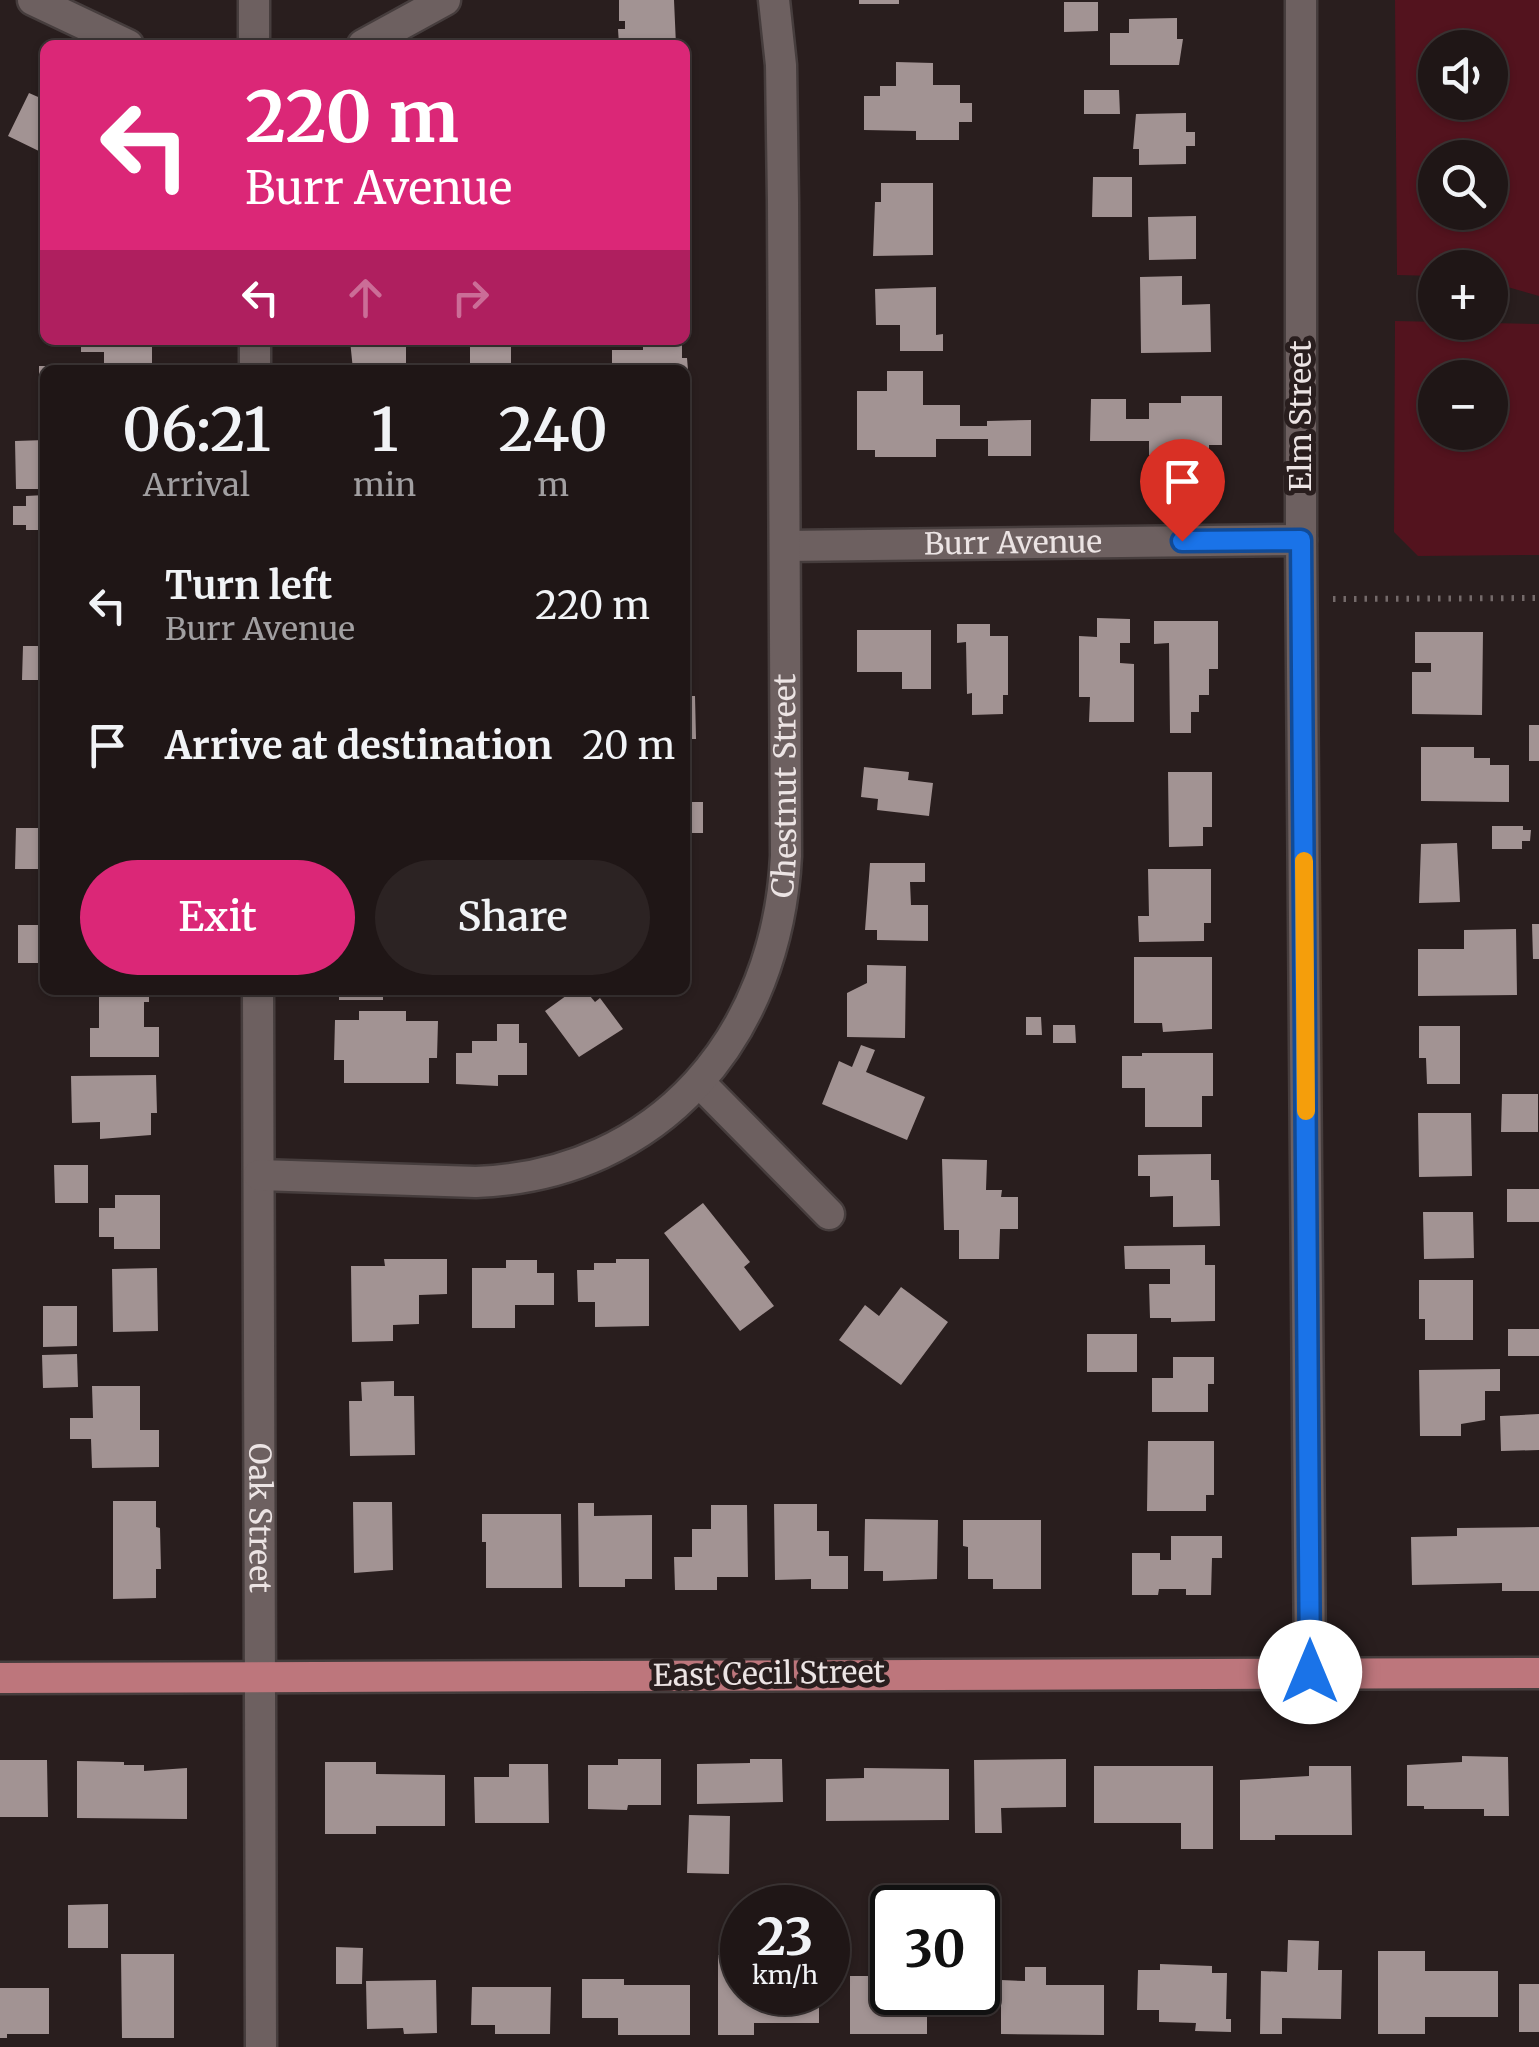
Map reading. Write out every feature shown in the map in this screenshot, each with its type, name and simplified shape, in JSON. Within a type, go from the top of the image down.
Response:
[{"type":"main road","name":"East Cecil Street","points":[[0,1678],[1539,1673]]},
{"type":"street","points":[[33,0],[117,40]]},
{"type":"street","points":[[254,0],[254,40]]},
{"type":"street","points":[[372,40],[445,0]]},
{"type":"street","name":"Chestnut Street","points":[[259,1175],[476,1182],[537,1176],[594,1158],[648,1128],[700,1083],[742,1025],[758,994],[782,909],[786,856],[784,202],[774,0]]},
{"type":"street","name":"Elm Street","points":[[1301,0],[1310,1672]]},
{"type":"street","name":"Burr Avenue","points":[[785,546],[1301,540]]},
{"type":"street","name":"Oak Street","points":[[258,995],[261,2047]]},
{"type":"street","points":[[700,1083],[828,1214]]},
{"type":"path","points":[[1302,600],[1539,598]]},
{"type":"shaded area","points":[[1395,0],[1539,0],[1539,296],[1508,287],[1508,250],[1418,250],[1418,276],[1397,275]]},
{"type":"shaded area","points":[[1395,321],[1418,321],[1418,340],[1508,340],[1508,323],[1539,324],[1539,555],[1418,556],[1394,532]]},
{"type":"building","points":[[619,0],[674,0],[676,40],[619,40],[618,29],[625,29],[625,21],[619,21]]},
{"type":"building","points":[[859,0],[899,0],[899,4],[859,4]]},
{"type":"building","points":[[1064,2],[1098,2],[1098,31],[1064,32]]},
{"type":"building","points":[[1177,18],[1177,39],[1183,39],[1179,65],[1110,65],[1110,33],[1129,33],[1129,19]]},
{"type":"building","points":[[896,62],[933,63],[933,85],[960,85],[960,103],[972,103],[972,122],[959,122],[959,140],[916,140],[916,131],[864,130],[864,96],[880,96],[880,86],[896,86]]},
{"type":"building","points":[[1084,90],[1119,90],[1120,114],[1084,114]]},
{"type":"building","points":[[29,93],[40,98],[40,152],[8,136]]},
{"type":"building","points":[[1186,113],[1186,132],[1195,132],[1195,146],[1186,146],[1186,164],[1139,165],[1139,149],[1133,149],[1136,114]]},
{"type":"building","points":[[1093,177],[1132,177],[1132,217],[1092,217]]},
{"type":"building","points":[[881,183],[933,183],[933,255],[873,256],[875,202],[881,202]]},
{"type":"building","points":[[1196,216],[1196,259],[1149,260],[1148,217]]},
{"type":"building","points":[[1182,276],[1182,305],[1210,304],[1211,352],[1141,353],[1140,277]]},
{"type":"building","points":[[936,287],[936,335],[943,334],[943,351],[900,351],[900,325],[876,325],[875,289]]},
{"type":"building","points":[[81,345],[152,345],[152,365],[104,365],[104,352],[81,352]]},
{"type":"building","points":[[350,345],[406,345],[406,365],[352,365]]},
{"type":"building","points":[[643,345],[682,345],[682,358],[687,358],[688,365],[612,365],[612,350],[643,350]]},
{"type":"building","points":[[470,346],[511,346],[511,365],[470,365]]},
{"type":"building","points":[[887,371],[923,371],[923,405],[960,405],[960,426],[1031,420],[1031,456],[988,456],[988,439],[936,439],[936,457],[875,457],[875,450],[857,450],[857,391],[887,391]]},
{"type":"building","points":[[1181,396],[1222,396],[1222,445],[1209,445],[1209,455],[1149,455],[1149,441],[1090,441],[1091,399],[1126,399],[1126,419],[1149,419],[1149,403],[1181,403]]},
{"type":"building","points":[[40,440],[40,489],[16,489],[15,441]]},
{"type":"building","points":[[40,495],[40,530],[13,525],[13,506],[26,506],[26,496]]},
{"type":"building","points":[[690,616],[692,616],[690,665]]},
{"type":"building","points":[[1097,618],[1130,619],[1130,643],[1120,643],[1120,663],[1134,664],[1134,722],[1089,722],[1090,697],[1079,697],[1079,636],[1097,637]]},
{"type":"building","points":[[1154,621],[1218,621],[1218,669],[1209,669],[1209,695],[1199,695],[1199,712],[1191,712],[1191,733],[1170,733],[1169,643],[1154,644]]},
{"type":"building","points":[[957,624],[990,624],[990,636],[1008,636],[1008,695],[1003,695],[1003,714],[972,715],[972,693],[967,694],[966,642],[957,643]]},
{"type":"building","points":[[857,630],[931,630],[931,689],[902,689],[902,672],[857,672]]},
{"type":"building","points":[[1415,632],[1483,632],[1482,715],[1412,714],[1412,672],[1431,672],[1431,663],[1415,663]]},
{"type":"building","points":[[23,646],[40,646],[40,680],[22,680]]},
{"type":"building","points":[[690,696],[695,696],[696,739],[690,739]]},
{"type":"building","points":[[1529,725],[1539,725],[1539,761],[1529,761]]},
{"type":"building","points":[[1421,747],[1474,747],[1474,758],[1490,758],[1490,765],[1509,765],[1509,802],[1421,801]]},
{"type":"building","points":[[864,767],[909,772],[908,780],[933,783],[929,816],[877,810],[878,799],[861,797]]},
{"type":"building","points":[[1168,772],[1212,772],[1212,827],[1203,827],[1203,846],[1169,847]]},
{"type":"building","points":[[690,802],[703,802],[703,833],[690,833]]},
{"type":"building","points":[[1492,826],[1523,826],[1523,830],[1531,830],[1530,841],[1522,841],[1522,849],[1492,849]]},
{"type":"building","points":[[16,828],[40,828],[40,869],[15,869]]},
{"type":"building","points":[[1457,843],[1460,902],[1419,903],[1421,844]]},
{"type":"building","points":[[870,863],[925,863],[925,882],[910,882],[911,905],[928,905],[928,941],[877,940],[877,930],[865,930]]},
{"type":"building","points":[[1148,869],[1211,869],[1211,923],[1204,923],[1204,941],[1139,942],[1138,916],[1149,916]]},
{"type":"building","points":[[1532,924],[1539,924],[1539,959],[1533,959]]},
{"type":"building","points":[[18,925],[40,925],[40,963],[18,963]]},
{"type":"building","points":[[1516,929],[1517,995],[1418,996],[1418,949],[1464,949],[1464,930]]},
{"type":"building","points":[[1134,957],[1212,957],[1212,1029],[1163,1032],[1162,1023],[1134,1023]]},
{"type":"building","points":[[867,965],[906,966],[905,1038],[847,1037],[847,993],[867,983]]},
{"type":"building","points":[[99,995],[149,995],[149,1002],[144,1002],[144,1027],[159,1027],[159,1057],[90,1057],[90,1028],[99,1028]]},
{"type":"building","points":[[339,995],[383,995],[383,1000],[339,1000]]},
{"type":"building","points":[[567,995],[589,995],[595,1002],[600,998],[623,1029],[579,1057],[545,1011]]},
{"type":"building","points":[[359,1011],[406,1011],[406,1021],[438,1021],[437,1058],[429,1058],[429,1083],[344,1083],[344,1060],[334,1060],[335,1020],[359,1020]]},
{"type":"building","points":[[1026,1017],[1041,1017],[1042,1035],[1026,1035]]},
{"type":"building","points":[[497,1024],[519,1024],[519,1043],[527,1043],[527,1075],[498,1075],[498,1086],[456,1084],[456,1053],[472,1053],[472,1041],[497,1041]]},
{"type":"building","points":[[1053,1025],[1075,1025],[1076,1043],[1053,1043]]},
{"type":"building","points":[[1419,1026],[1460,1026],[1460,1084],[1427,1084],[1426,1058],[1419,1058]]},
{"type":"building","points":[[861,1045],[875,1050],[866,1072],[925,1097],[907,1140],[822,1104],[839,1061],[852,1067]]},
{"type":"building","points":[[1213,1053],[1213,1096],[1202,1096],[1202,1127],[1145,1127],[1145,1088],[1122,1088],[1122,1056]]},
{"type":"building","points":[[156,1075],[157,1113],[151,1113],[151,1135],[100,1139],[100,1122],[72,1123],[71,1076]]},
{"type":"building","points":[[1502,1094],[1538,1094],[1538,1132],[1501,1132]]},
{"type":"building","points":[[1418,1113],[1471,1113],[1472,1176],[1419,1177]]},
{"type":"building","points":[[1211,1154],[1211,1180],[1219,1180],[1220,1226],[1173,1227],[1173,1196],[1150,1197],[1150,1176],[1138,1176],[1138,1155]]},
{"type":"building","points":[[942,1159],[987,1160],[986,1190],[1002,1190],[1001,1197],[1018,1197],[1018,1229],[1000,1229],[999,1259],[959,1259],[959,1230],[944,1230]]},
{"type":"building","points":[[54,1165],[88,1165],[88,1203],[55,1203]]},
{"type":"building","points":[[1507,1189],[1539,1189],[1539,1222],[1507,1222]]},
{"type":"building","points":[[115,1195],[160,1195],[160,1249],[114,1249],[114,1237],[99,1237],[99,1208],[115,1208]]},
{"type":"building","points":[[703,1203],[750,1262],[744,1267],[774,1306],[740,1331],[664,1233]]},
{"type":"building","points":[[1423,1212],[1473,1212],[1474,1258],[1424,1259]]},
{"type":"building","points":[[1205,1245],[1205,1265],[1215,1265],[1215,1321],[1171,1322],[1171,1318],[1150,1318],[1149,1284],[1170,1284],[1170,1269],[1125,1269],[1124,1246]]},
{"type":"building","points":[[384,1259],[447,1259],[447,1294],[419,1295],[419,1324],[393,1325],[393,1341],[352,1342],[351,1266],[385,1266]]},
{"type":"building","points":[[616,1259],[649,1259],[649,1326],[595,1327],[595,1302],[578,1302],[577,1270],[594,1270],[594,1263],[616,1263]]},
{"type":"building","points":[[506,1260],[537,1260],[537,1273],[554,1273],[554,1305],[515,1305],[515,1328],[472,1328],[472,1268],[506,1268]]},
{"type":"building","points":[[157,1268],[158,1331],[113,1332],[112,1269]]},
{"type":"building","points":[[1419,1280],[1473,1280],[1473,1340],[1425,1340],[1425,1319],[1419,1319]]},
{"type":"building","points":[[901,1287],[948,1322],[901,1385],[839,1340],[865,1305],[879,1316]]},
{"type":"building","points":[[43,1306],[77,1306],[77,1346],[43,1347]]},
{"type":"building","points":[[1508,1329],[1539,1329],[1539,1356],[1508,1356]]},
{"type":"building","points":[[1087,1334],[1137,1334],[1137,1372],[1087,1372]]},
{"type":"building","points":[[77,1354],[78,1387],[43,1388],[42,1355]]},
{"type":"building","points":[[1173,1357],[1214,1357],[1214,1384],[1208,1384],[1208,1412],[1152,1412],[1152,1378],[1173,1378]]},
{"type":"building","points":[[1500,1369],[1500,1391],[1485,1391],[1485,1420],[1461,1424],[1461,1436],[1420,1436],[1419,1370]]},
{"type":"building","points":[[394,1381],[394,1396],[414,1396],[415,1455],[350,1456],[349,1401],[362,1401],[361,1382]]},
{"type":"building","points":[[92,1386],[140,1386],[140,1430],[159,1430],[159,1467],[92,1468],[91,1439],[70,1439],[70,1418],[93,1418]]},
{"type":"building","points":[[1539,1414],[1539,1450],[1501,1451],[1500,1416]]},
{"type":"building","points":[[1148,1441],[1214,1441],[1214,1495],[1206,1495],[1206,1511],[1147,1511]]},
{"type":"building","points":[[113,1501],[156,1501],[161,1569],[156,1569],[156,1598],[113,1599]]},
{"type":"building","points":[[353,1502],[392,1502],[393,1570],[354,1573]]},
{"type":"building","points":[[578,1503],[594,1503],[594,1516],[652,1515],[652,1579],[625,1579],[625,1587],[579,1587]]},
{"type":"building","points":[[774,1504],[817,1504],[817,1531],[829,1531],[829,1556],[848,1556],[848,1589],[811,1589],[811,1579],[775,1580]]},
{"type":"building","points":[[711,1505],[747,1505],[748,1577],[717,1577],[717,1590],[675,1590],[674,1557],[692,1557],[692,1529],[711,1529]]},
{"type":"building","points":[[482,1514],[561,1514],[562,1588],[486,1588]]},
{"type":"building","points":[[865,1519],[938,1520],[937,1579],[883,1581],[883,1571],[864,1571]]},
{"type":"building","points":[[963,1520],[1041,1520],[1041,1589],[993,1589],[993,1579],[968,1579]]},
{"type":"building","points":[[1539,1527],[1539,1591],[1502,1591],[1502,1583],[1412,1585],[1411,1537],[1457,1536],[1457,1528]]},
{"type":"building","points":[[1171,1536],[1222,1536],[1222,1558],[1212,1558],[1211,1595],[1186,1595],[1186,1589],[1159,1589],[1158,1595],[1132,1595],[1132,1553],[1160,1553],[1160,1560],[1171,1560]]},
{"type":"building","points":[[1462,1756],[1508,1757],[1509,1816],[1484,1816],[1484,1809],[1407,1806],[1407,1765],[1462,1762]]},
{"type":"building","points":[[618,1759],[661,1759],[661,1805],[628,1805],[627,1810],[588,1809],[588,1765],[618,1765]]},
{"type":"building","points":[[750,1759],[782,1759],[783,1802],[697,1804],[697,1764],[750,1763]]},
{"type":"building","points":[[1066,1759],[1066,1807],[1001,1808],[1002,1833],[975,1833],[974,1760]]},
{"type":"building","points":[[0,1760],[47,1760],[48,1817],[0,1817]]},
{"type":"building","points":[[77,1761],[124,1762],[144,1765],[144,1771],[187,1768],[187,1819],[77,1818]]},
{"type":"building","points":[[325,1762],[376,1762],[376,1774],[445,1775],[445,1826],[376,1826],[376,1834],[325,1834]]},
{"type":"building","points":[[509,1764],[548,1764],[549,1823],[475,1823],[474,1777],[509,1777]]},
{"type":"building","points":[[1094,1766],[1213,1766],[1213,1849],[1181,1849],[1181,1823],[1094,1823]]},
{"type":"building","points":[[1309,1766],[1351,1766],[1352,1835],[1275,1835],[1275,1840],[1240,1840],[1240,1780],[1309,1776]]},
{"type":"building","points":[[864,1768],[949,1769],[949,1820],[826,1821],[826,1779],[864,1778]]},
{"type":"building","points":[[689,1815],[730,1816],[729,1874],[687,1873]]},
{"type":"building","points":[[108,1904],[108,1948],[68,1948],[68,1905]]},
{"type":"building","points":[[1288,1940],[1319,1941],[1318,1970],[1342,1970],[1341,2019],[1282,2018],[1282,2034],[1260,2034],[1261,1971],[1287,1972]]},
{"type":"building","points":[[336,1947],[363,1948],[362,1984],[336,1984]]},
{"type":"building","points":[[1378,1951],[1425,1951],[1425,1971],[1498,1971],[1498,2017],[1425,2017],[1425,2034],[1378,2034]]},
{"type":"building","points":[[121,1954],[174,1954],[174,2038],[122,2038]]},
{"type":"building","points":[[718,1955],[720,2015],[819,2015],[819,2023],[754,2023],[754,2035],[718,2035]]},
{"type":"building","points":[[1160,1964],[1212,1966],[1212,1973],[1227,1973],[1226,2019],[1231,2019],[1231,2032],[1195,2031],[1196,2023],[1159,2022],[1159,2010],[1137,2010],[1138,1970],[1160,1970]]},
{"type":"building","points":[[1025,1967],[1046,1967],[1046,1985],[1104,1985],[1104,2035],[1001,2034],[1001,1980],[1025,1981]]},
{"type":"building","points":[[850,1976],[870,1976],[870,2015],[927,2015],[927,2034],[850,2034]]},
{"type":"building","points":[[582,1979],[624,1979],[624,1985],[690,1985],[690,2035],[618,2035],[618,2018],[582,2018]]},
{"type":"building","points":[[436,1980],[437,2033],[404,2034],[403,2028],[367,2029],[366,1981]]},
{"type":"building","points":[[1519,1984],[1539,1984],[1539,2032],[1519,2032]]},
{"type":"building","points":[[472,1987],[551,1987],[550,2034],[495,2034],[495,2025],[471,2025]]},
{"type":"building","points":[[0,1988],[49,1988],[49,2034],[7,2034],[7,2038],[0,2038]]},
{"type":"slow traffic","points":[[1304,861],[1306,1111]]},
{"type":"route","points":[[1182,541],[1301,540],[1310,1672]]}]
